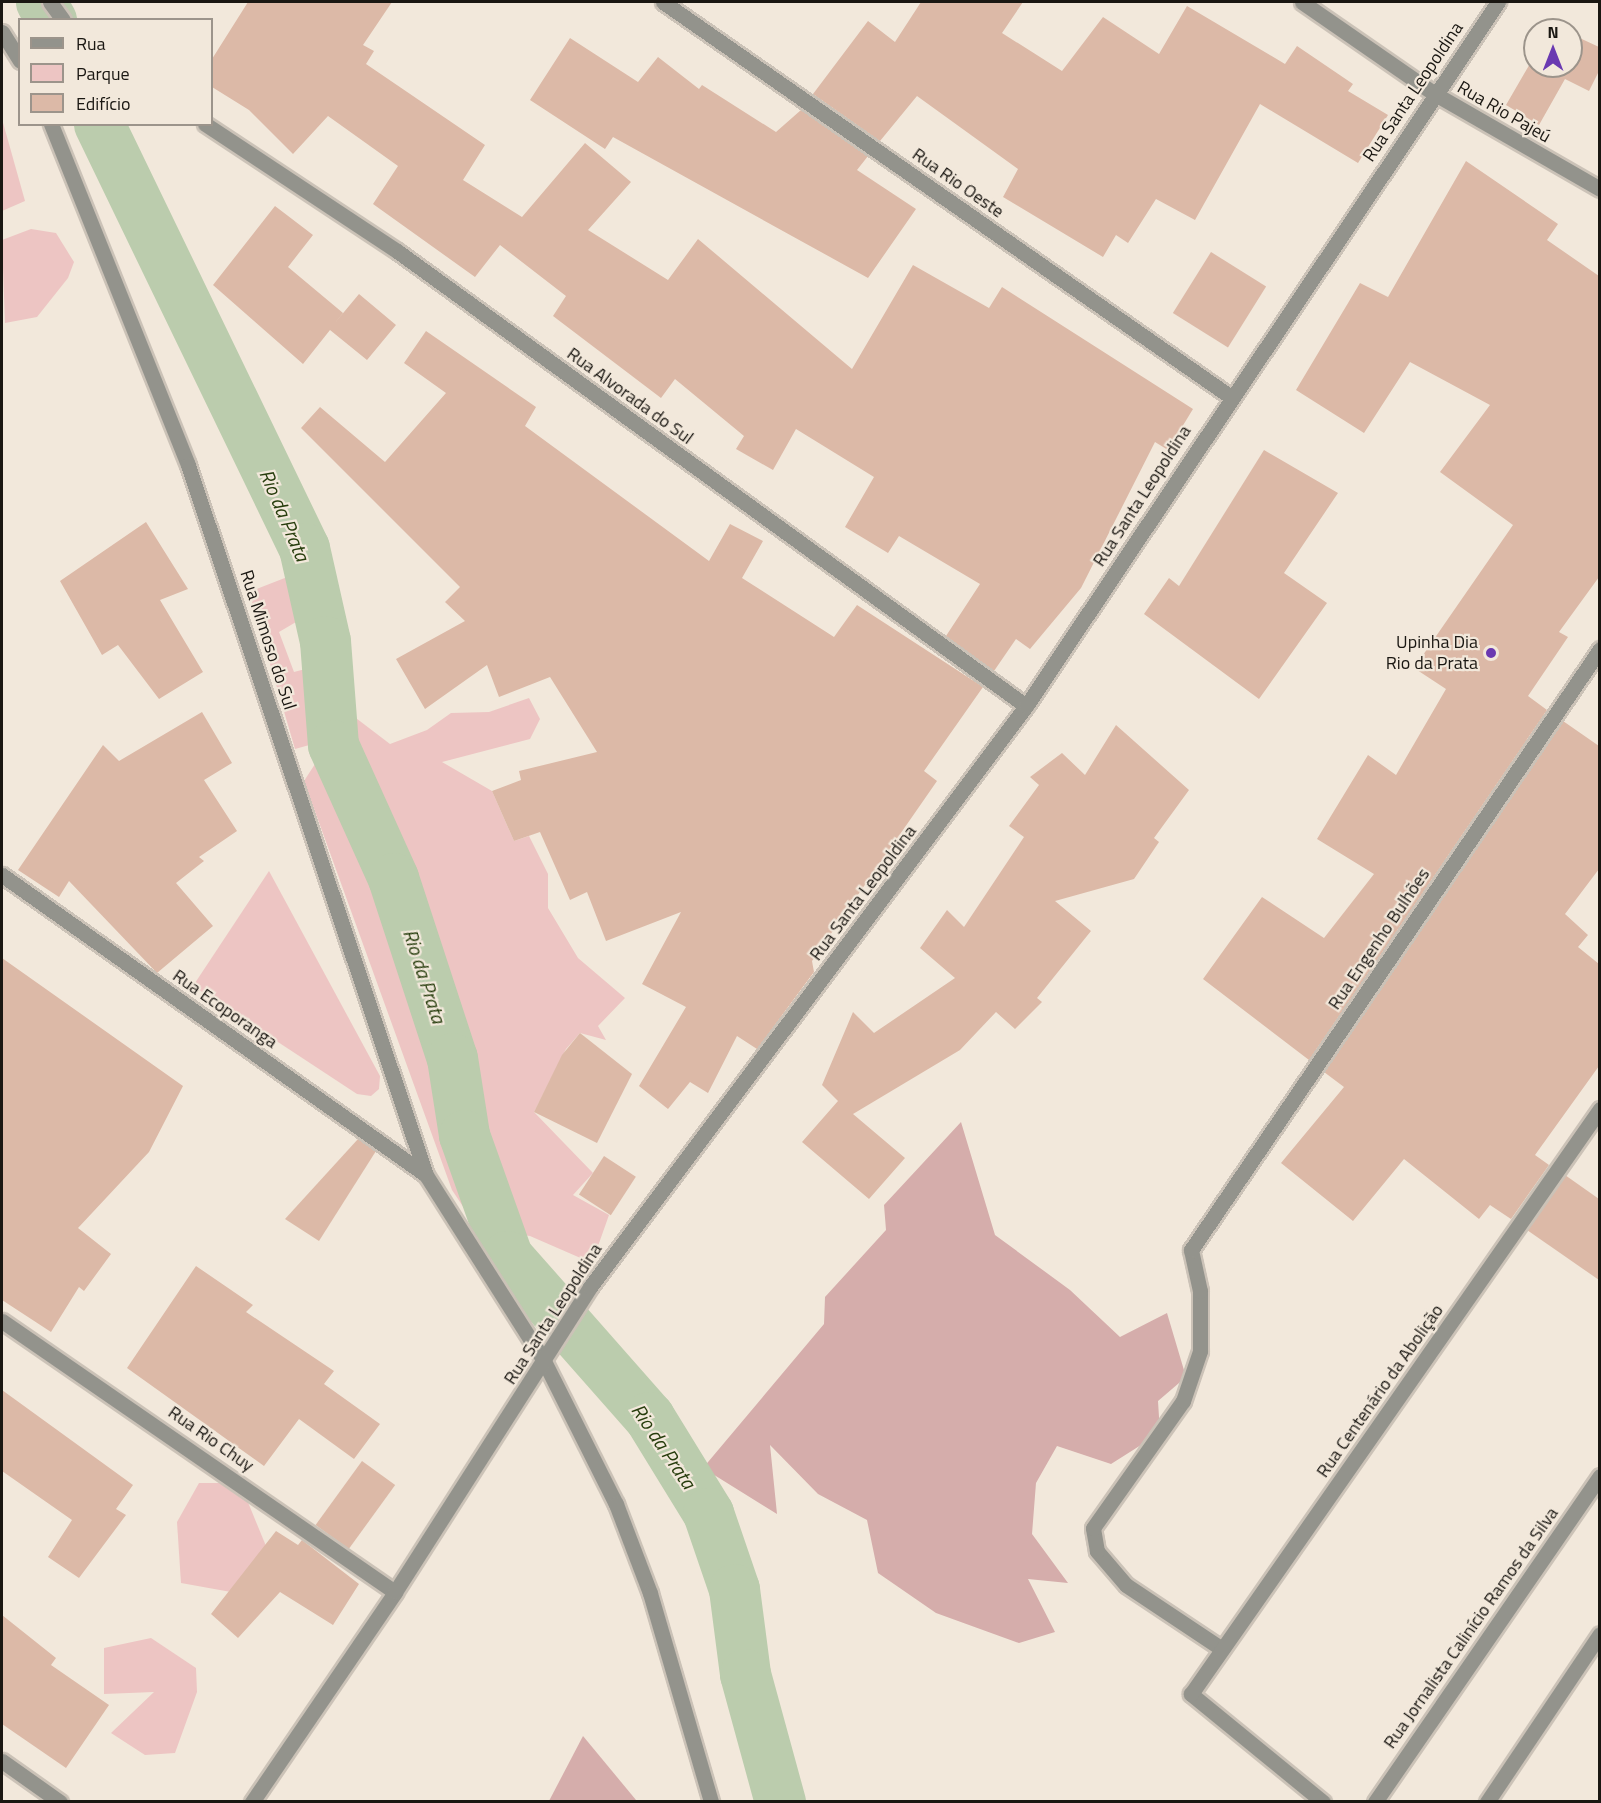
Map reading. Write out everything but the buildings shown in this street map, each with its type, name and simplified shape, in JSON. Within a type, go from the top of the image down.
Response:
[{"type":"street","points":[[50,2],[62,18]]},
{"type":"street","name":"Rua Rio Oeste","points":[[663,2],[1231,397]]},
{"type":"street","name":"Rua Rio Pajeú","points":[[1302,2],[1435,94],[1599,189]]},
{"type":"street","name":"Rua Santa Leopoldina","points":[[252,1802],[395,1592],[586,1293],[1026,706],[1231,397],[1498,2]]},
{"type":"street","points":[[2,32],[18,59]]},
{"type":"street","name":"Rua Mimoso do Sul","points":[[52,126],[188,465],[426,1175]]},
{"type":"street","name":"Rua Alvorada do Sul","points":[[208,126],[397,251],[1026,706]]},
{"type":"street","name":"Rua Engenho Bulhões","points":[[1222,1649],[1126,1586],[1096,1551],[1093,1528],[1186,1391],[1200,1351],[1200,1291],[1191,1250],[1599,649]]},
{"type":"street","name":"Rua Ecoporanga","points":[[2,875],[426,1175]]},
{"type":"street","name":"Rua Centenário da Abolição","points":[[1323,1802],[1191,1694],[1599,1109]]},
{"type":"street","points":[[426,1175],[544,1361],[635,1550],[711,1802]]},
{"type":"street","name":"Rua Rio Chuy","points":[[2,1321],[395,1592]]},
{"type":"street","name":"Rua Jornalista Calinício Ramos da Silva","points":[[1375,1802],[1599,1476]]},
{"type":"street","points":[[1487,1802],[1599,1634]]},
{"type":"street","points":[[2,1761],[60,1802]]},
{"type":"green space","points":[[2,119],[25,201],[2,211]]},
{"type":"green space","points":[[31,229],[56,233],[74,262],[68,278],[37,317],[5,323],[2,240]]},
{"type":"green space","points":[[295,574],[308,615],[279,632],[294,672],[339,660],[348,712],[390,744],[427,730],[451,713],[489,712],[529,698],[540,719],[530,739],[442,762],[492,791],[514,841],[529,836],[548,874],[548,908],[578,958],[625,998],[598,1026],[606,1040],[580,1033],[566,1049],[534,1112],[593,1173],[573,1195],[609,1215],[592,1263],[530,1236],[478,1229],[452,1190],[304,781],[317,761],[313,744],[295,749],[249,592]]},
{"type":"green space","points":[[269,871],[380,1076],[379,1089],[371,1096],[357,1094],[193,986]]},
{"type":"green space","points":[[199,1483],[240,1483],[266,1546],[231,1592],[181,1583],[177,1522]]},
{"type":"green space","points":[[151,1638],[196,1668],[197,1692],[175,1753],[145,1755],[111,1733],[154,1692],[104,1694],[104,1648]]},
{"type":"shaded area","points":[[961,1122],[995,1235],[1070,1290],[1120,1337],[1167,1313],[1186,1377],[1158,1401],[1160,1433],[1111,1464],[1057,1446],[1036,1483],[1032,1534],[1068,1583],[1028,1579],[1055,1632],[1019,1643],[936,1613],[878,1573],[867,1520],[818,1494],[770,1445],[777,1514],[703,1468],[824,1324],[825,1297],[886,1230],[884,1205]]},
{"type":"shaded area","points":[[583,1736],[636,1800],[636,1801],[549,1801]]},
{"type":"waterway","name":"Rio da Prata","points":[[41,2],[50,18]]},
{"type":"waterway","name":"Rio da Prata","points":[[100,126],[304,548],[325,641],[333,745],[393,878],[452,1058],[464,1135],[507,1256],[649,1417],[708,1513],[734,1589],[745,1674],[780,1802]]},
{"type":"place","name":"Upinha Dia Rio da Prata","points":[[1491,653]]}]
